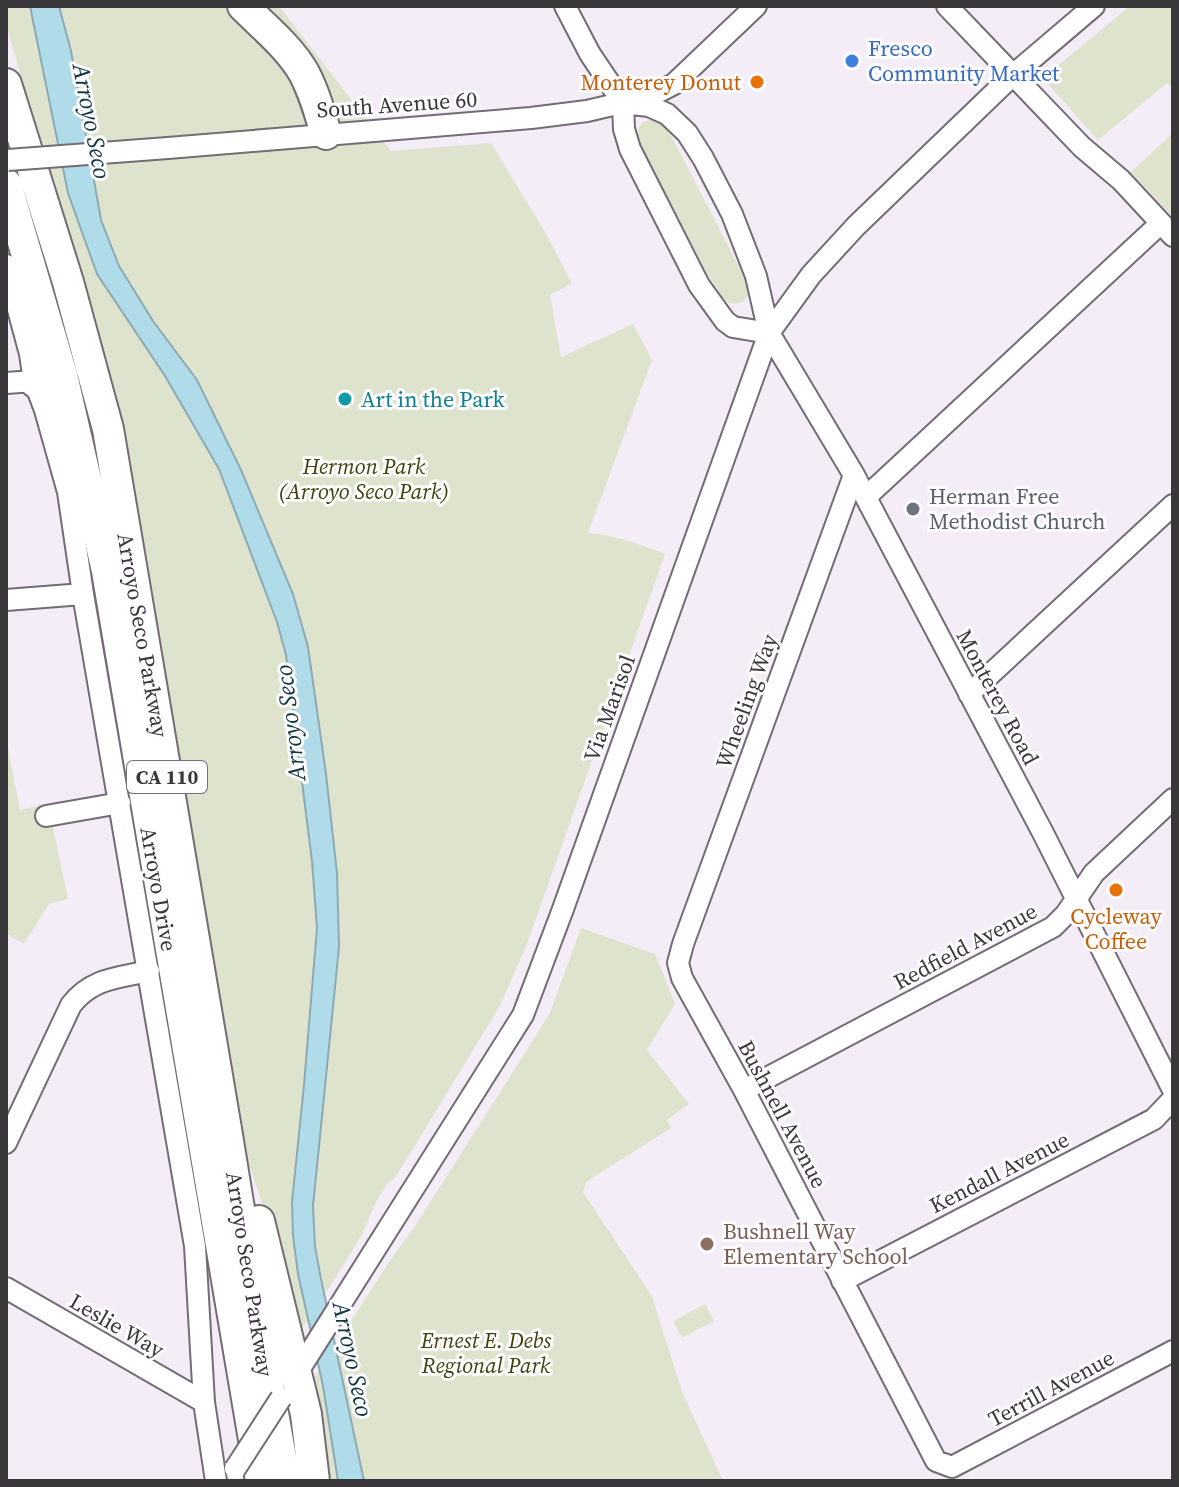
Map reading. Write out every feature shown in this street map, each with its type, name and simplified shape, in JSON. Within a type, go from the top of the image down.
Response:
[{"type":"highway","points":[[243,6],[285,47],[302,71],[314,95],[326,134]]},
{"type":"highway","name":"Arroyo Seco Parkway","points":[[6,84],[68,282],[108,429],[285,1481]]},
{"type":"highway","name":"Arroyo Seco Parkway","points":[[6,184],[73,421],[107,571],[241,1477]]},
{"type":"highway","points":[[20,382],[41,372],[45,365],[45,315]]},
{"type":"highway","points":[[20,382],[51,393],[73,421]]},
{"type":"highway","points":[[226,1129],[242,1162],[262,1235],[306,1414],[314,1481]]},
{"type":"street","points":[[565,6],[590,54],[623,103],[624,129],[630,149],[699,285],[725,321],[733,327],[769,333]]},
{"type":"street","points":[[866,497],[1167,230],[1121,180],[1082,147],[947,6]]},
{"type":"street","name":"Via Marisol","points":[[241,1477],[296,1375],[523,1015],[769,333],[811,275],[856,226],[1013,75],[1094,6]]},
{"type":"street","name":"South Avenue 60","points":[[6,161],[587,111],[651,96],[674,84],[753,7]]},
{"type":"street","name":"Monterey Road","points":[[623,103],[649,106],[667,114],[687,133],[703,158],[732,214],[756,276],[769,333],[866,497],[1043,833],[1173,1090]]},
{"type":"street","name":"Arroyo Drive","points":[[6,265],[30,354],[20,382],[45,410],[68,492],[195,1246],[204,1402],[216,1481]]},
{"type":"street","name":"Wheeling Way","points":[[683,944],[854,475]]},
{"type":"street","points":[[969,694],[1173,505]]},
{"type":"street","points":[[6,600],[83,594]]},
{"type":"street","name":"Redfield Avenue","points":[[744,1090],[1053,927],[1066,914],[1094,873],[1173,799]]},
{"type":"street","points":[[46,816],[120,803]]},
{"type":"street","name":"Bushnell Avenue","points":[[683,944],[678,963],[682,978],[744,1090],[936,1461],[952,1467]]},
{"type":"street","points":[[6,1143],[71,1005],[80,993],[94,984],[149,971]]},
{"type":"street","name":"Kendall Avenue","points":[[842,1281],[1154,1119],[1173,1099]]},
{"type":"street","name":"Leslie Way","points":[[6,1288],[204,1402]]},
{"type":"street","name":"Terrill Avenue","points":[[952,1467],[1173,1351]]},
{"type":"green space","name":"Hermon Park (Arroyo Seco Park)","points":[[6,6],[279,6],[391,151],[491,143],[572,283],[550,295],[561,357],[633,324],[652,360],[588,533],[637,543],[665,554],[527,944],[500,1006],[395,1178],[383,1190],[360,1238],[302,1329],[294,1322],[281,1248],[265,1212],[233,1117],[115,394],[91,322],[6,24]]},
{"type":"green space","points":[[1130,6],[1173,6],[1173,89],[1167,83],[1098,140],[1046,82],[1048,74]]},
{"type":"green space","points":[[655,119],[664,122],[748,284],[749,294],[744,301],[729,303],[723,298],[638,141],[640,125]]},
{"type":"green space","points":[[1173,133],[1173,217],[1131,172]]},
{"type":"green space","points":[[6,737],[20,810],[48,804],[68,899],[49,904],[24,944],[6,935]]},
{"type":"green space","name":"Ernest E. Debs Regional Park","points":[[581,928],[655,954],[675,1004],[647,1050],[689,1104],[667,1120],[671,1128],[586,1182],[583,1192],[652,1296],[682,1392],[723,1481],[325,1481],[311,1383],[549,1015]]},
{"type":"green space","points":[[705,1304],[714,1321],[682,1338],[673,1321]]},
{"type":"water","name":"Arroyo Seco","points":[[30,6],[59,6],[71,51],[101,220],[119,266],[153,321],[197,380],[241,470],[293,594],[308,647],[337,873],[339,947],[313,1206],[315,1247],[364,1481],[338,1481],[323,1386],[298,1274],[293,1236],[292,1202],[317,928],[312,861],[286,655],[277,622],[219,469],[165,376],[97,274],[68,193]]},
{"type":"place","name":"Fresco Community Market","points":[[852,61]]},
{"type":"place","name":"Monterey Donut","points":[[757,82]]},
{"type":"place","name":"Art in the Park","points":[[345,399]]},
{"type":"place","name":"Herman Free Methodist Church","points":[[913,509]]},
{"type":"place","name":"Cycleway Coffee","points":[[1116,890]]},
{"type":"place","name":"Bushnell Way Elementary School","points":[[707,1244]]}]
